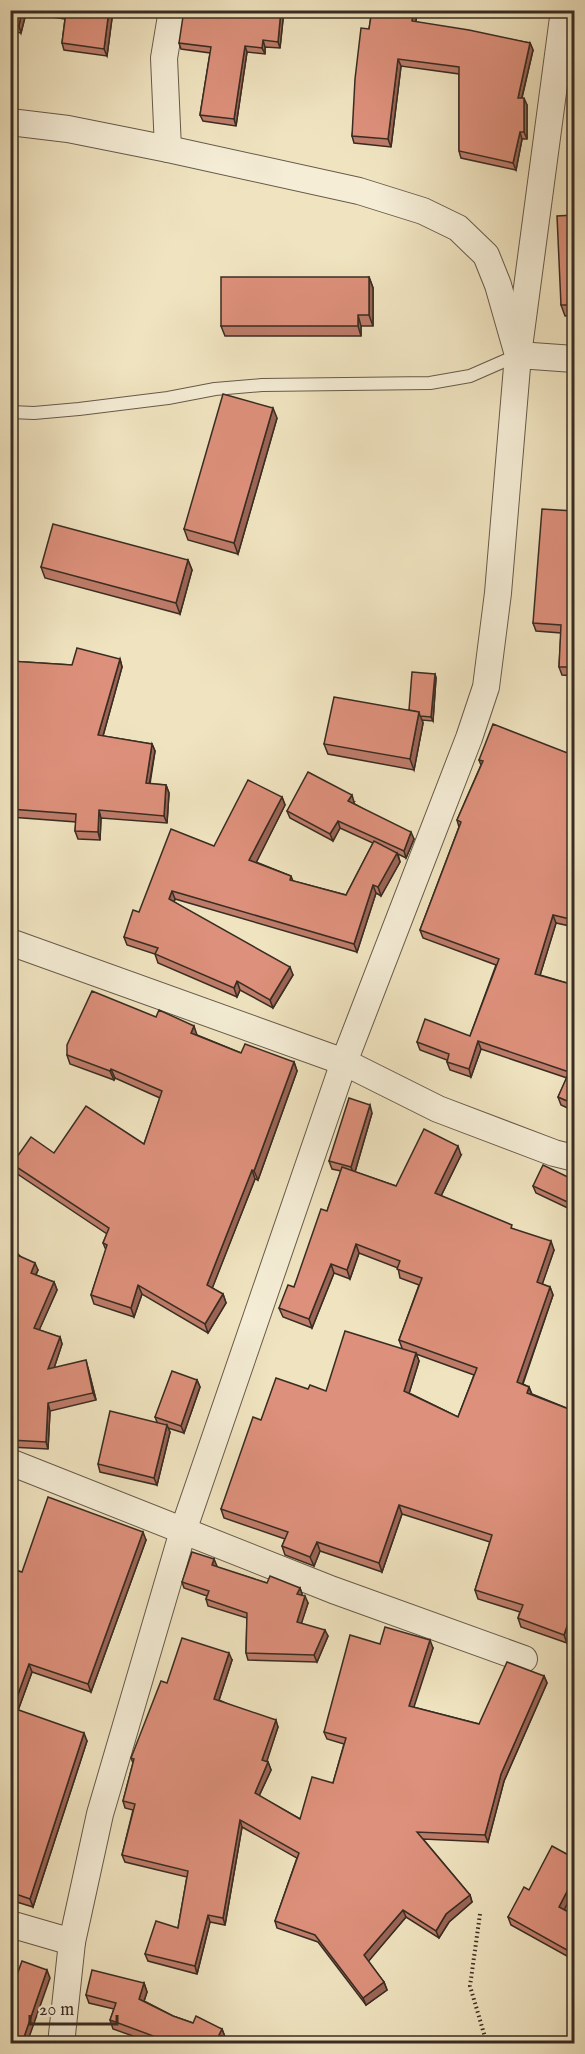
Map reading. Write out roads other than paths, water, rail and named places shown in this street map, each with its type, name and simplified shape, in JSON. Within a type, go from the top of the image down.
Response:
[{"type":"street","points":[[168,149],[164,58],[172,10]]},
{"type":"street","points":[[61,2043],[72,1942],[100,1814],[183,1531],[344,1062],[469,738],[486,687],[498,593],[518,355],[564,10]]},
{"type":"street","points":[[10,122],[68,129],[168,149],[359,191],[423,211],[458,228],[486,255],[498,285],[518,355]]},
{"type":"street","points":[[518,355],[574,359]]},
{"type":"street","points":[[10,942],[344,1062],[438,1109],[554,1153],[574,1158]]},
{"type":"street","points":[[10,1461],[333,1590],[524,1659]]},
{"type":"street","points":[[10,1924],[72,1942]]},
{"type":"lane","points":[[10,412],[34,413],[79,409],[168,398],[215,389],[262,385],[430,383],[470,376],[518,355]]}]
